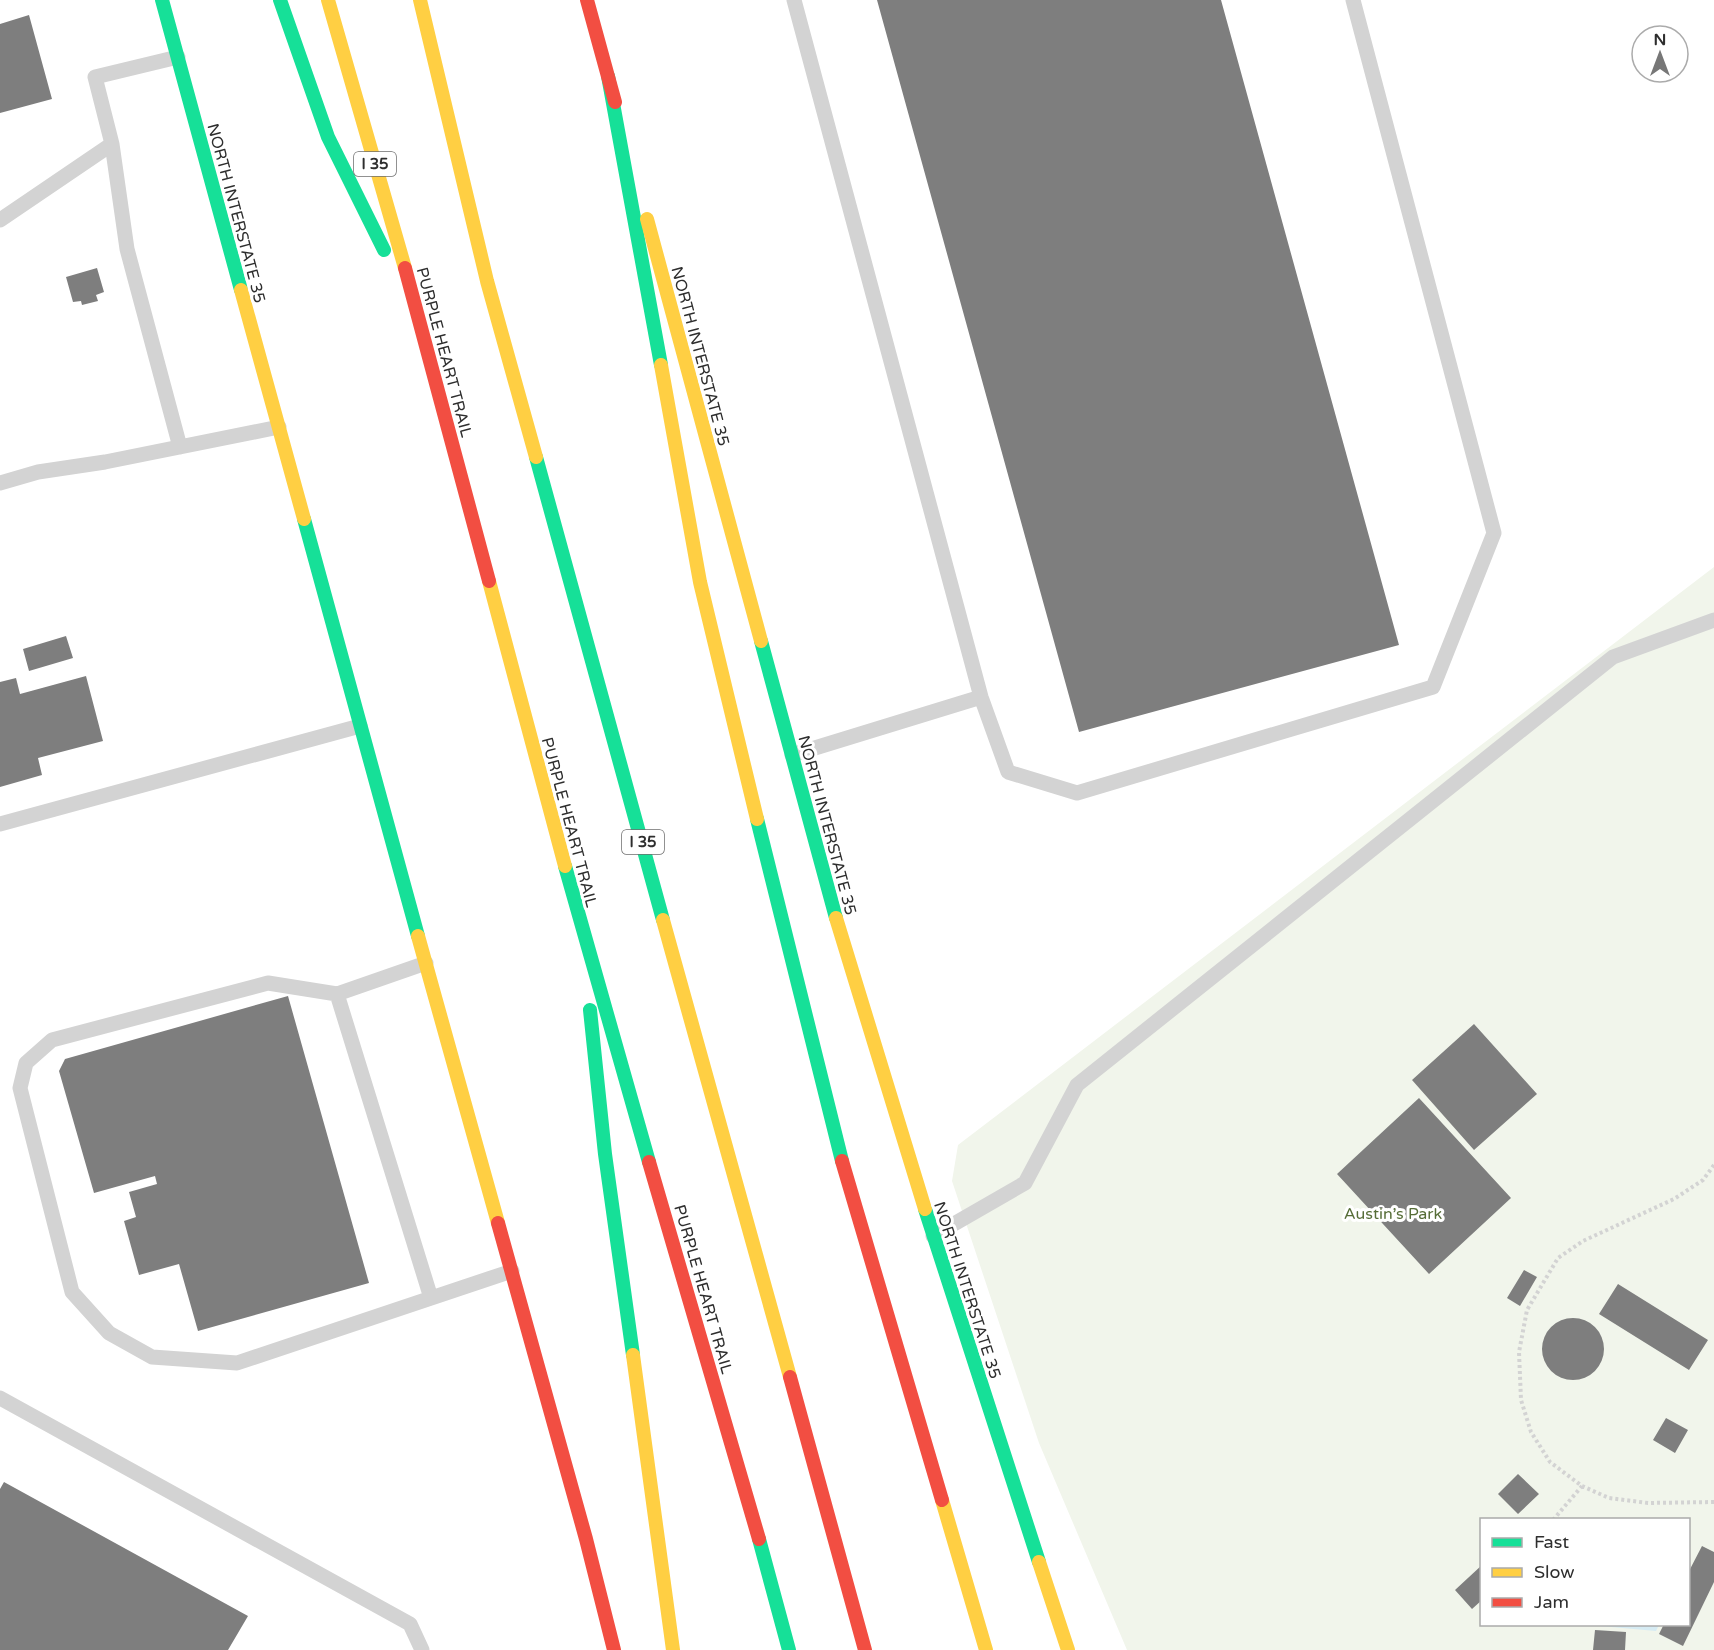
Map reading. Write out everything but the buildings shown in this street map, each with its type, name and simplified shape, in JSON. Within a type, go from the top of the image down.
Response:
[{"type":"main road","name":"NORTH INTERSTATE 35","points":[[162,0],[360,726],[586,1539],[614,1650]]},
{"type":"main road","points":[[280,0],[328,137],[422,328]]},
{"type":"main road","name":"PURPLE HEART TRAIL","points":[[328,0],[422,328],[581,928],[755,1523],[789,1650]]},
{"type":"main road","name":"I 35","points":[[420,0],[487,281],[865,1650]]},
{"type":"main road","name":"NORTH INTERSTATE 35","points":[[587,0],[836,919],[933,1236],[1068,1650]]},
{"type":"main road","points":[[608,76],[705,605],[835,1139],[986,1650]]},
{"type":"main road","points":[[581,928],[605,1154],[673,1650]]},
{"type":"lane","points":[[794,0],[981,697],[1008,772],[1077,793],[1433,687],[1494,532],[1353,0]]},
{"type":"lane","points":[[178,57],[95,77],[112,144],[127,249],[180,447]]},
{"type":"lane","points":[[0,220],[112,144]]},
{"type":"lane","points":[[0,483],[38,472],[105,462],[279,427]]},
{"type":"lane","points":[[933,1236],[1025,1183],[1077,1085],[1614,657],[1714,620]]},
{"type":"lane","points":[[792,755],[981,697]]},
{"type":"lane","points":[[0,824],[360,726]]},
{"type":"lane","points":[[426,963],[337,994],[268,983],[52,1040],[26,1063],[20,1088],[72,1292],[109,1333],[152,1357],[237,1363],[512,1271]]},
{"type":"lane","points":[[337,994],[431,1298]]},
{"type":"lane","points":[[0,1398],[410,1624],[422,1650]]},
{"type":"path","points":[[1714,1165],[1703,1180],[1674,1199],[1583,1241],[1558,1258],[1527,1310],[1519,1352],[1521,1400],[1531,1432],[1550,1462],[1582,1486],[1609,1498],[1648,1503],[1714,1502]]},
{"type":"path","points":[[1554,1518],[1582,1486]]},
{"type":"green space","name":"Austin’s Park","points":[[1714,567],[1714,1650],[1127,1650],[1039,1443],[952,1181],[958,1145]]},
{"type":"water","points":[[1600,1626],[1658,1626],[1656,1631]]},
{"type":"traffic: fast","points":[[162,0],[241,290]]},
{"type":"traffic: fast","points":[[280,0],[328,137],[384,250]]},
{"type":"traffic: fast","points":[[608,76],[661,365]]},
{"type":"traffic: fast","points":[[536,457],[663,920]]},
{"type":"traffic: fast","points":[[304,519],[418,936]]},
{"type":"traffic: fast","points":[[761,641],[836,918]]},
{"type":"traffic: fast","points":[[757,819],[842,1161]]},
{"type":"traffic: fast","points":[[565,866],[649,1162]]},
{"type":"traffic: fast","points":[[590,1010],[605,1154],[633,1355]]},
{"type":"traffic: fast","points":[[925,1209],[1039,1562]]},
{"type":"traffic: fast","points":[[759,1539],[789,1650]]},
{"type":"traffic: slow","points":[[328,0],[405,268]]},
{"type":"traffic: slow","points":[[420,0],[487,281],[536,457]]},
{"type":"traffic: slow","points":[[647,219],[761,641]]},
{"type":"traffic: slow","points":[[241,290],[304,519]]},
{"type":"traffic: slow","points":[[661,365],[700,582],[757,819]]},
{"type":"traffic: slow","points":[[489,581],[565,866]]},
{"type":"traffic: slow","points":[[836,918],[925,1209]]},
{"type":"traffic: slow","points":[[663,920],[790,1377]]},
{"type":"traffic: slow","points":[[418,936],[498,1223]]},
{"type":"traffic: slow","points":[[633,1355],[673,1650]]},
{"type":"traffic: slow","points":[[942,1500],[986,1650]]},
{"type":"traffic: slow","points":[[1039,1562],[1068,1650]]},
{"type":"traffic: jam","points":[[587,0],[615,102]]},
{"type":"traffic: jam","points":[[405,268],[489,581]]},
{"type":"traffic: jam","points":[[842,1161],[942,1500]]},
{"type":"traffic: jam","points":[[649,1162],[759,1539]]},
{"type":"traffic: jam","points":[[498,1223],[586,1539],[614,1650]]},
{"type":"traffic: jam","points":[[790,1377],[865,1650]]}]
